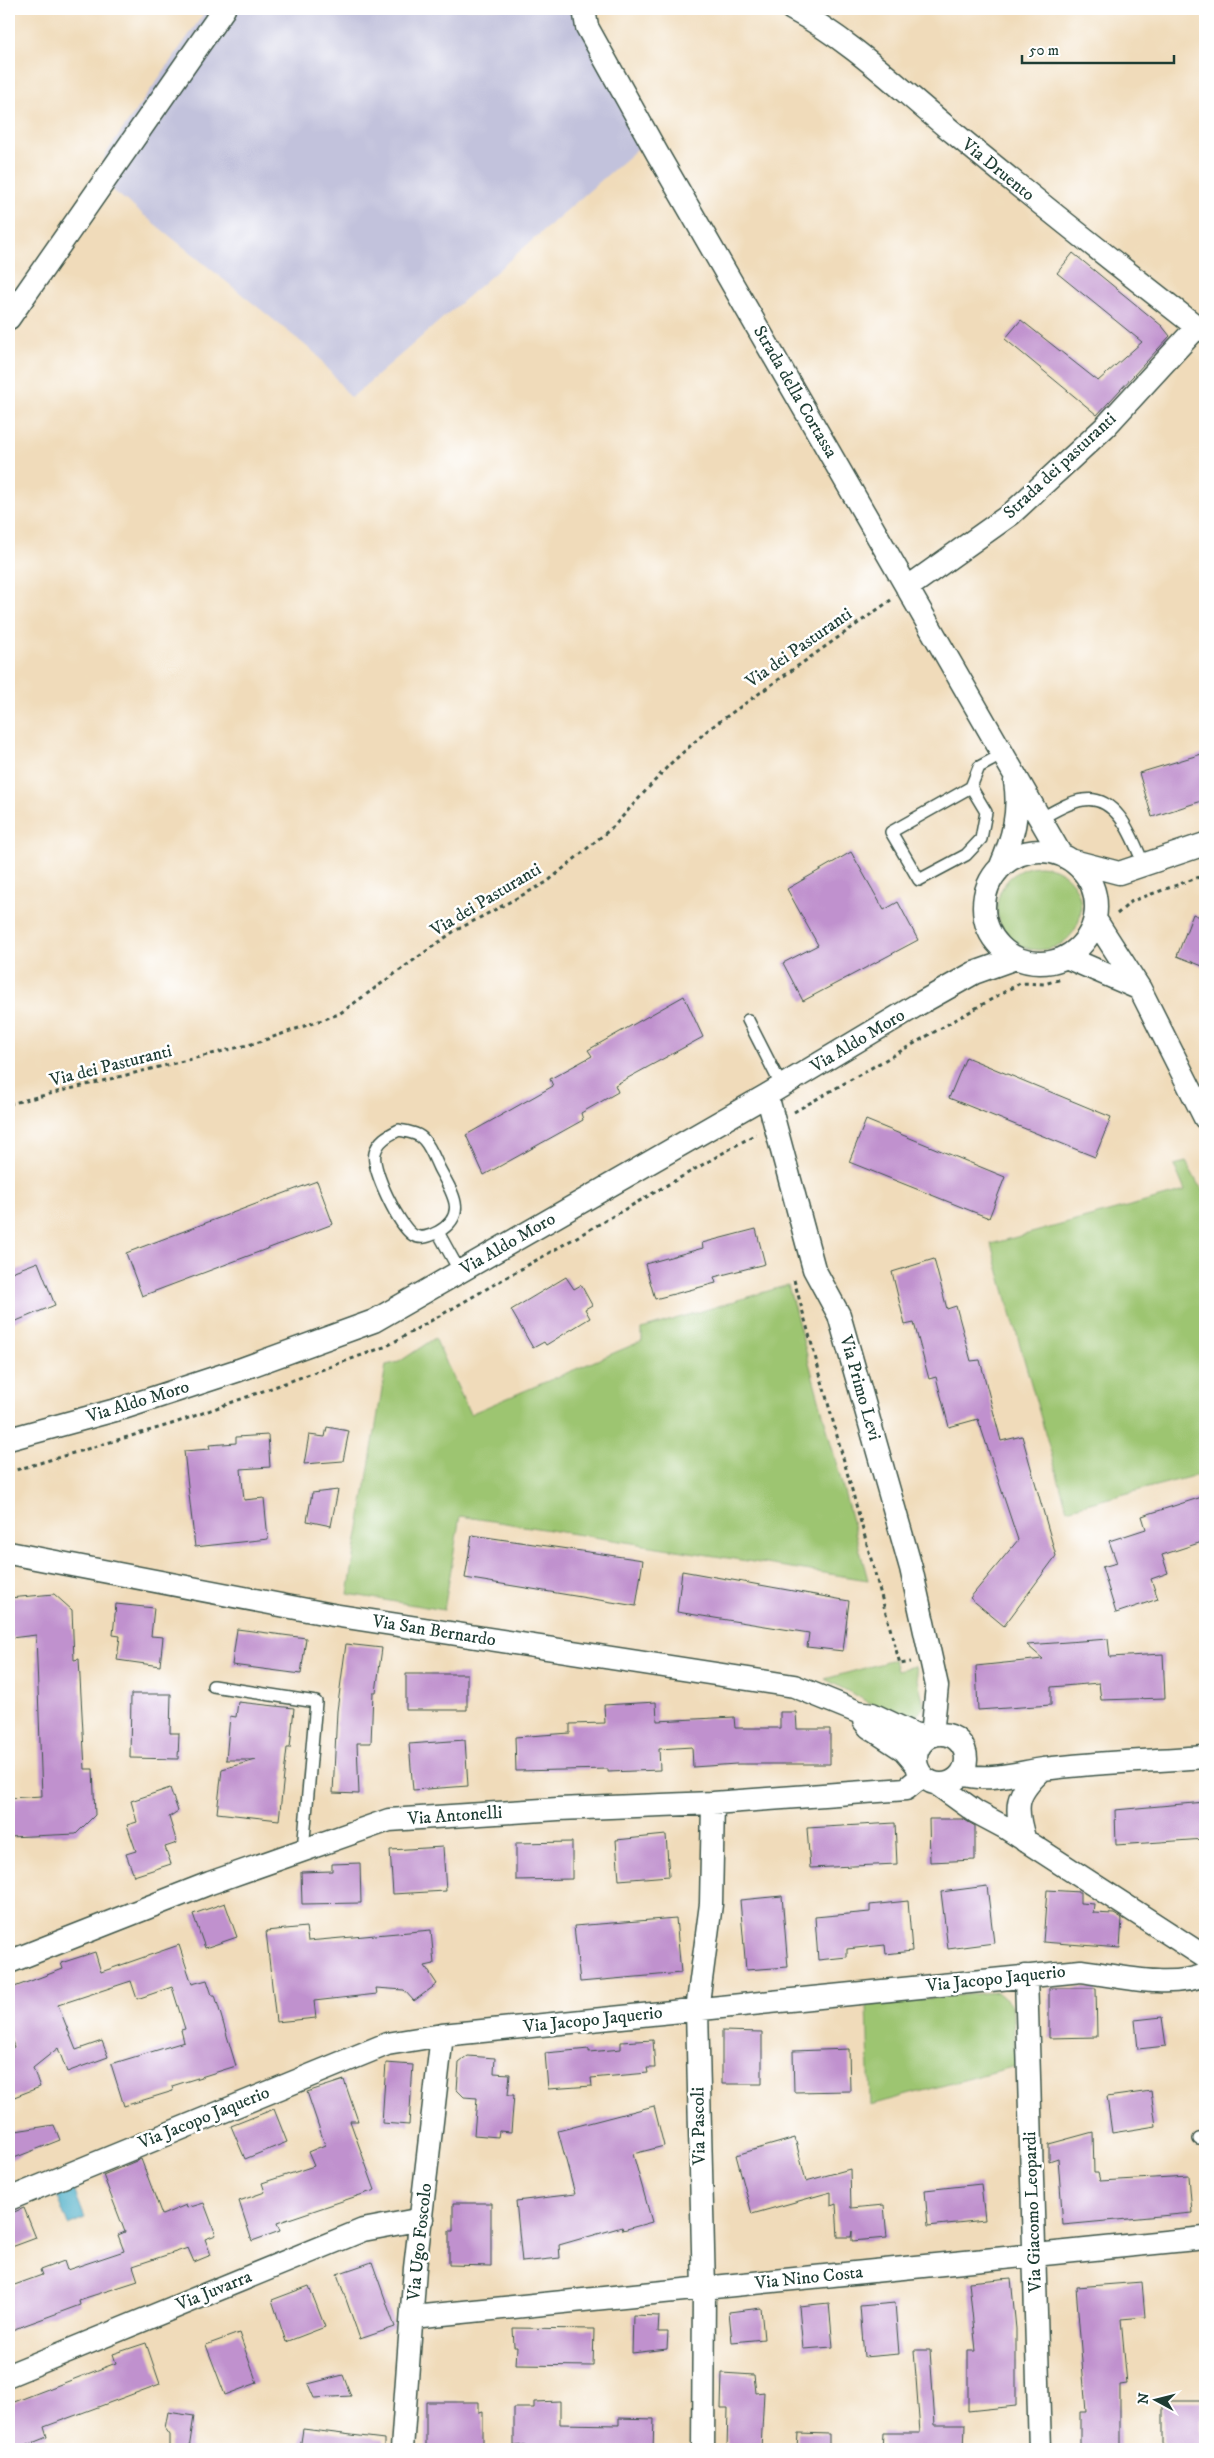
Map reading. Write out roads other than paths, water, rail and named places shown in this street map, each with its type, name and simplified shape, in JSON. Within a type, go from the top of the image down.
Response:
[{"type":"street","points":[[9,318],[224,9]]},
{"type":"street","name":"Strada della Cortassa","points":[[584,9],[587,27],[657,153],[1040,819],[1067,858]]},
{"type":"street","name":"Via Druento","points":[[792,9],[806,16],[855,52],[1069,228],[1201,329]]},
{"type":"street","name":"Strada dei pasturanti","points":[[907,588],[1011,514],[1105,427],[1201,329]]},
{"type":"street","points":[[1008,763],[1018,800],[1016,823],[1011,843],[1000,868],[989,883],[984,902],[985,921],[993,938],[1006,952],[1016,958],[1035,963],[1051,963],[1066,957],[1084,941],[1099,921],[1120,873]]},
{"type":"street","points":[[1000,868],[1013,858],[1028,852],[1045,851],[1120,873],[1205,844]]},
{"type":"street","points":[[1067,858],[1090,882],[1099,921],[1140,989],[1205,1118]]},
{"type":"street","points":[[974,973],[993,938]]},
{"type":"street","points":[[1066,957],[1140,989]]},
{"type":"street","name":"Via Aldo Moro","points":[[9,1439],[123,1408],[238,1370],[374,1321],[774,1091],[974,973],[1016,958]]},
{"type":"street","name":"Via Primo Levi","points":[[774,1091],[814,1269],[839,1315],[911,1568],[937,1686],[945,1698],[961,1762]]},
{"type":"street","name":"Via San Bernardo","points":[[9,1553],[333,1615],[794,1686],[858,1712],[872,1714],[914,1734],[930,1736]]},
{"type":"street","name":"Via Primo Levi","points":[[930,1736],[937,1686]]},
{"type":"street","name":"Via San Bernardo","points":[[858,1712],[869,1727],[904,1750],[925,1775],[976,1812],[1006,1828]]},
{"type":"street","points":[[961,1762],[945,1784],[925,1775],[916,1753],[919,1745],[930,1736],[948,1734],[961,1762],[1006,1828],[1205,1957]]},
{"type":"street","points":[[961,1762],[972,1777],[1009,1777],[1043,1769],[1205,1757]]},
{"type":"street","points":[[1025,1842],[1018,1818],[1019,1799],[1028,1782],[1043,1769]]},
{"type":"street","name":"Via Antonelli","points":[[9,1962],[210,1883],[389,1820],[558,1809],[713,1803],[906,1789],[925,1775]]},
{"type":"street","name":"Via Pascoli","points":[[703,2449],[704,2289],[696,2010],[711,1904],[713,1803]]},
{"type":"street","name":"Via Jacopo Jaquerio","points":[[9,2199],[387,2044],[442,2035],[1081,1970],[1159,1981],[1191,1980],[1205,1974]]},
{"type":"street","name":"Via Giacomo Leopardi","points":[[1026,1976],[1040,2449]]},
{"type":"street","name":"Via Ugo Foscolo","points":[[402,2449],[413,2317],[415,2268],[442,2035]]},
{"type":"street","name":"Via Juvarra","points":[[9,2374],[363,2230],[422,2219]]},
{"type":"street","name":"Via Nino Costa","points":[[413,2317],[1205,2238]]},
{"type":"lane","points":[[971,787],[986,812],[981,839],[966,855],[919,880],[892,832],[971,787],[979,766],[1008,763]]},
{"type":"lane","points":[[1040,819],[1083,800],[1099,801],[1115,812],[1128,827],[1144,865]]},
{"type":"lane","points":[[748,1020],[774,1091]]},
{"type":"lane","points":[[399,1130],[414,1133],[424,1139],[455,1200],[455,1213],[450,1224],[438,1232],[427,1238],[414,1236],[403,1225],[376,1171],[375,1152],[384,1137],[399,1130]]},
{"type":"lane","points":[[438,1232],[460,1272]]},
{"type":"lane","points":[[213,1686],[316,1702],[303,1850]]},
{"type":"water","points":[[73,2187],[85,2218],[68,2225],[56,2194]]}]
